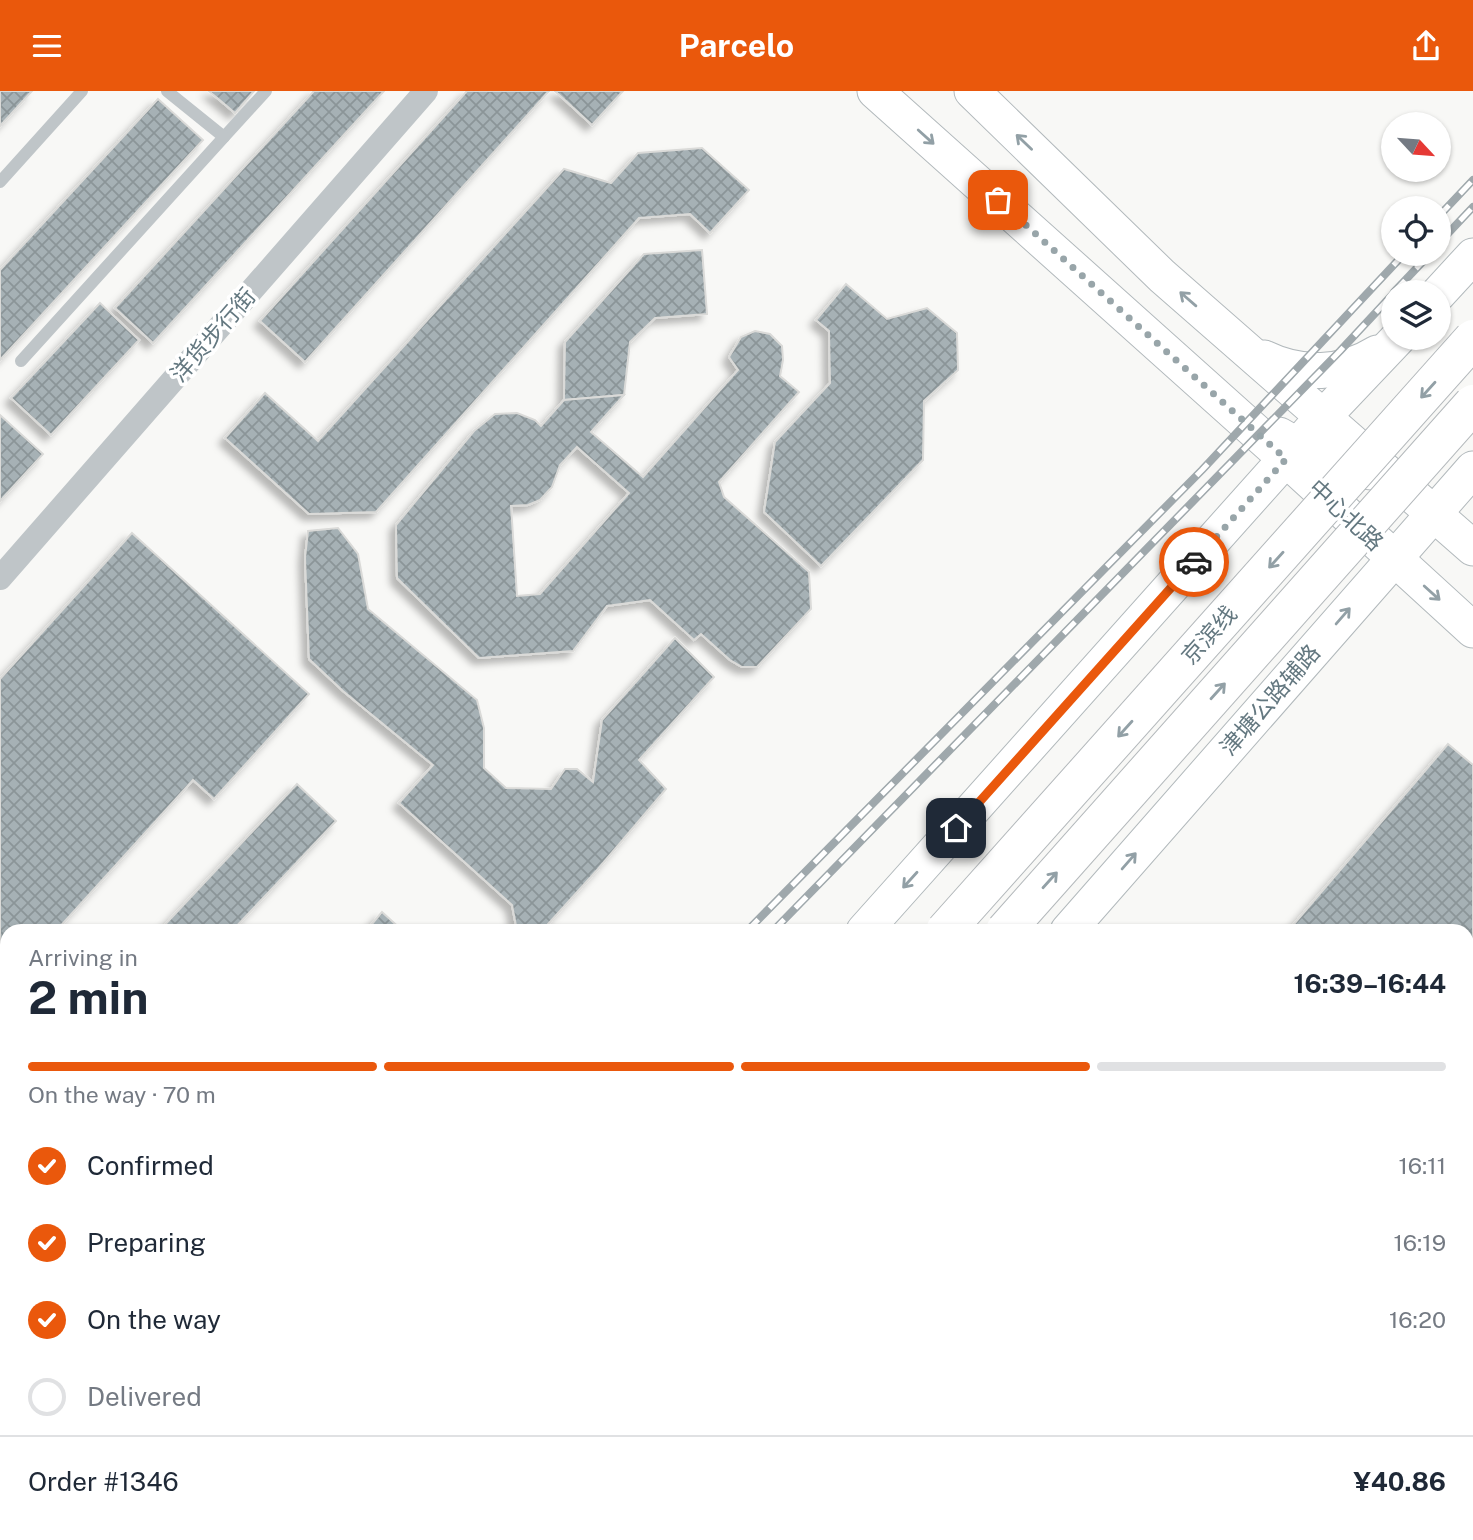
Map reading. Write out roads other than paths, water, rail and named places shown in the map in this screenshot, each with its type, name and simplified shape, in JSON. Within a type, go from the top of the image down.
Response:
[{"type":"highway","name":"京滨线","points":[[951,924],[1473,339]]},
{"type":"highway","name":"京滨线","points":[[1011,924],[1473,404]]},
{"type":"main road","name":"中心北路","points":[[876,91],[1201,382],[1292,453],[1394,558],[1473,630]]},
{"type":"main road","points":[[972,91],[1162,276],[1473,548]]},
{"type":"main road","points":[[1451,280],[1473,256]]},
{"type":"main road","points":[[1240,344],[1281,366],[1325,371],[1360,363],[1381,349]]},
{"type":"main road","points":[[870,924],[1386,350]]},
{"type":"main road","points":[[1292,453],[1347,468],[1390,474],[1432,466],[1473,449]]},
{"type":"main road","name":"津塘公路辅路","points":[[1074,924],[1473,469]]},
{"type":"street","name":"洋货步行街","points":[[0,578],[426,91]]},
{"type":"lane","points":[[0,182],[82,91]]},
{"type":"lane","points":[[167,91],[224,137]]},
{"type":"lane","points":[[21,361],[266,91]]},
{"type":"railway","points":[[1451,203],[1473,180]]},
{"type":"railway","points":[[1451,230],[1473,207]]},
{"type":"railway","points":[[754,924],[1202,470],[1393,266]]},
{"type":"railway","points":[[1405,280],[1419,266]]},
{"type":"railway","points":[[780,924],[1381,307]]}]
